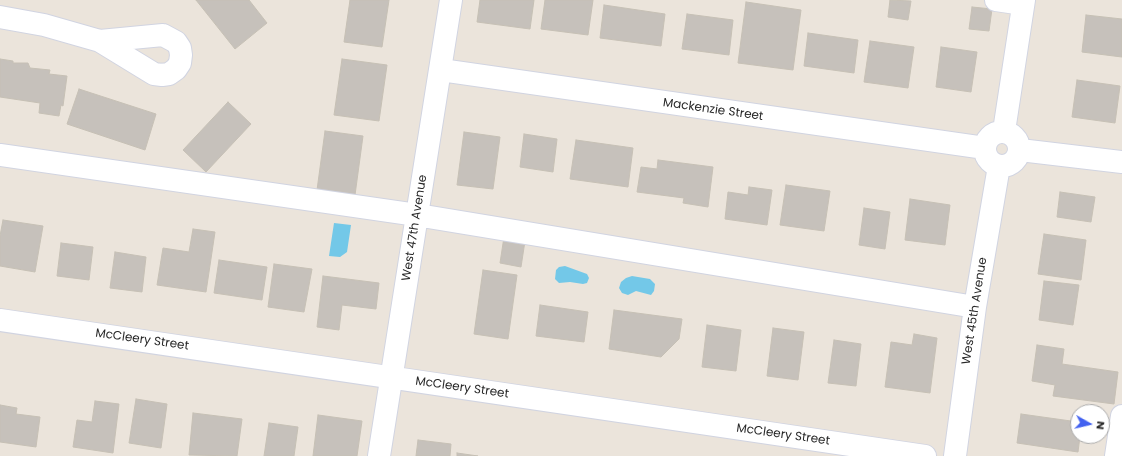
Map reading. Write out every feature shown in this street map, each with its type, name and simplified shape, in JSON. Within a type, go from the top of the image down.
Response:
[{"type":"street","name":"West 47th Avenue","points":[[379,456],[393,377],[451,0]]},
{"type":"street","points":[[996,0],[1024,2],[1004,131]]},
{"type":"street","points":[[0,17],[44,25],[100,41]]},
{"type":"street","name":"Mackenzie Street","points":[[441,70],[985,148]]},
{"type":"street","points":[[1004,131],[1016,137],[1020,150],[1018,157],[1013,163],[1006,166],[999,166],[988,159],[985,148],[986,141],[991,135],[1004,131]]},
{"type":"street","points":[[1020,150],[1122,162]]},
{"type":"street","points":[[0,155],[417,215],[975,307]]},
{"type":"street","name":"West 45th Avenue","points":[[955,456],[975,307],[999,166]]},
{"type":"street","name":"McCleery Street","points":[[0,320],[925,456]]},
{"type":"street","points":[[1116,456],[1122,416]]},
{"type":"water","points":[[334,223],[351,225],[347,252],[340,257],[329,256]]},
{"type":"water","points":[[565,266],[587,274],[589,278],[587,283],[559,283],[555,279],[556,270],[559,267]]},
{"type":"water","points":[[632,276],[650,279],[655,284],[654,291],[651,295],[636,291],[628,295],[622,293],[619,288],[621,282]]},
{"type":"building","points":[[196,0],[249,0],[267,23],[235,49]]},
{"type":"building","points":[[350,0],[389,0],[382,47],[344,42]]},
{"type":"building","points":[[480,0],[534,0],[530,29],[477,22]]},
{"type":"building","points":[[545,0],[593,0],[588,35],[541,29]]},
{"type":"building","points":[[890,0],[911,1],[908,20],[888,17]]},
{"type":"building","points":[[746,2],[801,10],[793,70],[738,63]]},
{"type":"building","points":[[604,5],[665,14],[661,46],[600,38]]},
{"type":"building","points":[[972,7],[992,9],[989,31],[969,29]]},
{"type":"building","points":[[687,14],[733,20],[729,55],[682,49]]},
{"type":"building","points":[[1086,15],[1122,19],[1122,57],[1082,52]]},
{"type":"building","points":[[808,33],[858,40],[854,73],[804,66]]},
{"type":"building","points":[[870,41],[914,47],[908,88],[864,82]]},
{"type":"building","points":[[941,47],[977,52],[971,92],[936,87]]},
{"type":"building","points":[[0,59],[13,61],[13,63],[28,63],[30,68],[50,70],[49,74],[67,76],[63,106],[61,105],[59,116],[39,113],[40,103],[0,97]]},
{"type":"building","points":[[342,59],[387,65],[379,121],[334,115]]},
{"type":"building","points":[[1077,80],[1120,86],[1115,123],[1072,117]]},
{"type":"building","points":[[79,89],[156,114],[145,150],[67,124]]},
{"type":"building","points":[[228,102],[251,124],[206,172],[183,150]]},
{"type":"building","points":[[325,131],[363,136],[355,195],[317,190]]},
{"type":"building","points":[[464,132],[500,137],[493,189],[457,185]]},
{"type":"building","points":[[524,134],[557,139],[553,172],[520,167]]},
{"type":"building","points":[[576,140],[633,148],[628,187],[570,179]]},
{"type":"building","points":[[658,160],[713,167],[708,207],[683,203],[684,198],[637,192],[641,167],[657,169]]},
{"type":"building","points":[[786,185],[830,191],[824,231],[780,225]]},
{"type":"building","points":[[749,187],[772,190],[767,225],[725,219],[728,192],[748,195]]},
{"type":"building","points":[[1060,192],[1095,197],[1091,222],[1057,217]]},
{"type":"building","points":[[910,199],[950,205],[945,245],[905,240]]},
{"type":"building","points":[[864,208],[890,212],[885,249],[859,245]]},
{"type":"building","points":[[3,220],[43,226],[35,272],[0,266],[0,236]]},
{"type":"building","points":[[193,229],[215,232],[206,292],[157,285],[163,248],[189,252]]},
{"type":"building","points":[[1044,234],[1086,240],[1081,280],[1038,274]]},
{"type":"building","points":[[504,237],[525,241],[521,267],[500,263]]},
{"type":"building","points":[[61,243],[93,247],[89,280],[57,276]]},
{"type":"building","points":[[115,252],[146,257],[142,292],[110,288]]},
{"type":"building","points":[[219,260],[267,267],[262,300],[214,293]]},
{"type":"building","points":[[274,264],[312,269],[304,312],[268,307]]},
{"type":"building","points":[[483,270],[517,275],[508,339],[474,334]]},
{"type":"building","points":[[323,276],[379,283],[376,309],[342,305],[339,330],[317,327]]},
{"type":"building","points":[[1044,281],[1079,285],[1073,325],[1039,320]]},
{"type":"building","points":[[540,305],[588,312],[584,342],[536,336]]},
{"type":"building","points":[[614,310],[682,319],[679,339],[661,357],[609,349]]},
{"type":"building","points":[[707,325],[741,330],[736,371],[702,367]]},
{"type":"building","points":[[773,328],[804,332],[798,380],[767,376]]},
{"type":"building","points":[[914,334],[937,338],[930,393],[885,387],[891,342],[912,345]]},
{"type":"building","points":[[834,340],[861,344],[856,386],[828,383]]},
{"type":"building","points":[[1037,345],[1064,349],[1062,364],[1118,372],[1114,404],[1053,396],[1055,385],[1032,381]]},
{"type":"building","points":[[136,399],[167,404],[161,448],[129,443]]},
{"type":"building","points":[[95,401],[119,404],[113,453],[73,447],[77,420],[92,422]]},
{"type":"building","points":[[0,405],[17,408],[16,414],[40,417],[36,447],[0,442]]},
{"type":"building","points":[[193,413],[242,419],[237,456],[189,455]]},
{"type":"building","points":[[1021,414],[1070,421],[1070,444],[1079,444],[1078,452],[1017,443]]},
{"type":"building","points":[[318,415],[362,421],[357,456],[313,456]]},
{"type":"building","points":[[269,423],[298,427],[294,456],[264,456]]},
{"type":"building","points":[[418,440],[451,444],[450,456],[416,456]]},
{"type":"building","points":[[457,453],[478,456],[457,456]]}]
